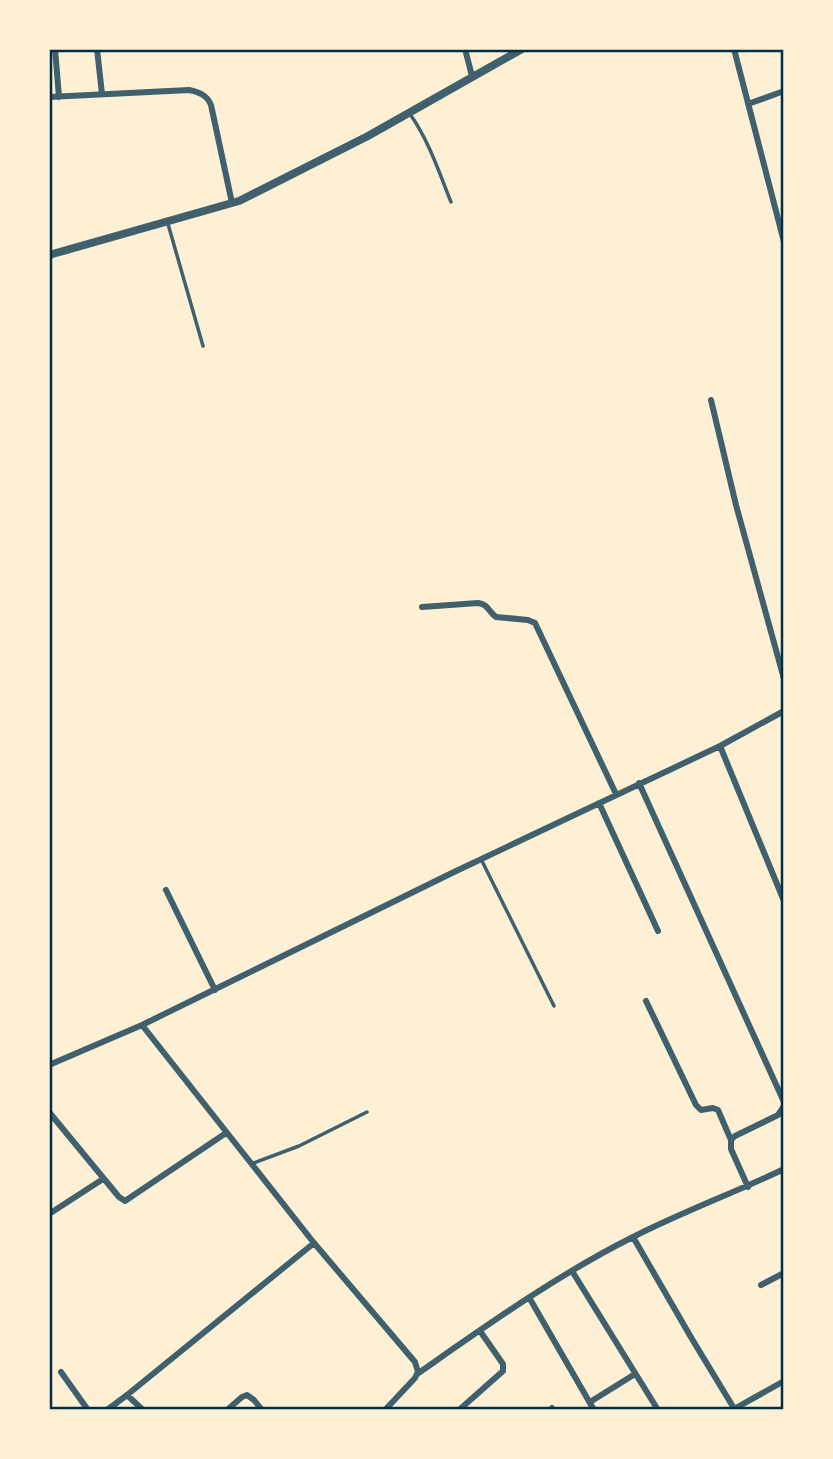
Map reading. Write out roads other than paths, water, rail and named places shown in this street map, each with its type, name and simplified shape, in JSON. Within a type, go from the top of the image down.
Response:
[{"type":"street","points":[[55,49],[59,97]]},
{"type":"street","points":[[97,49],[102,94]]},
{"type":"street","points":[[465,49],[472,76]]},
{"type":"street","points":[[49,255],[239,201],[368,136],[522,49]]},
{"type":"street","points":[[734,49],[784,242]]},
{"type":"street","points":[[49,97],[198,91],[209,99],[211,105],[232,203]]},
{"type":"street","points":[[748,104],[784,91]]},
{"type":"street","points":[[711,400],[736,505],[784,679]]},
{"type":"street","points":[[422,607],[478,603],[486,606],[496,617],[534,623],[616,794]]},
{"type":"street","points":[[49,1065],[215,990],[481,859],[720,746],[784,711]]},
{"type":"street","points":[[720,746],[784,901]]},
{"type":"street","points":[[639,783],[784,1104],[778,1115],[731,1140]]},
{"type":"street","points":[[599,803],[658,931]]},
{"type":"street","points":[[166,890],[215,990]]},
{"type":"street","points":[[646,1001],[696,1105],[701,1110],[718,1110],[748,1187]]},
{"type":"street","points":[[142,1025],[251,1164],[415,1363],[418,1372],[412,1383],[385,1410]]},
{"type":"street","points":[[49,1112],[119,1198],[125,1201],[226,1133]]},
{"type":"street","points":[[416,1375],[572,1271],[634,1237],[784,1169]]},
{"type":"street","points":[[49,1214],[103,1179]]},
{"type":"street","points":[[634,1237],[735,1409],[784,1381]]},
{"type":"street","points":[[107,1410],[314,1242]]},
{"type":"street","points":[[572,1271],[658,1410]]},
{"type":"street","points":[[761,1285],[784,1273]]},
{"type":"street","points":[[530,1299],[594,1410]]},
{"type":"street","points":[[459,1410],[503,1371],[503,1364],[480,1331]]},
{"type":"street","points":[[61,1372],[88,1410]]},
{"type":"street","points":[[590,1402],[635,1374]]},
{"type":"street","points":[[127,1395],[143,1410]]},
{"type":"street","points":[[228,1410],[247,1395],[262,1410]]},
{"type":"lane","points":[[409,112],[430,146],[451,202]]},
{"type":"lane","points":[[168,222],[203,346]]},
{"type":"lane","points":[[481,859],[554,1006]]},
{"type":"lane","points":[[251,1164],[299,1146],[367,1112]]}]
